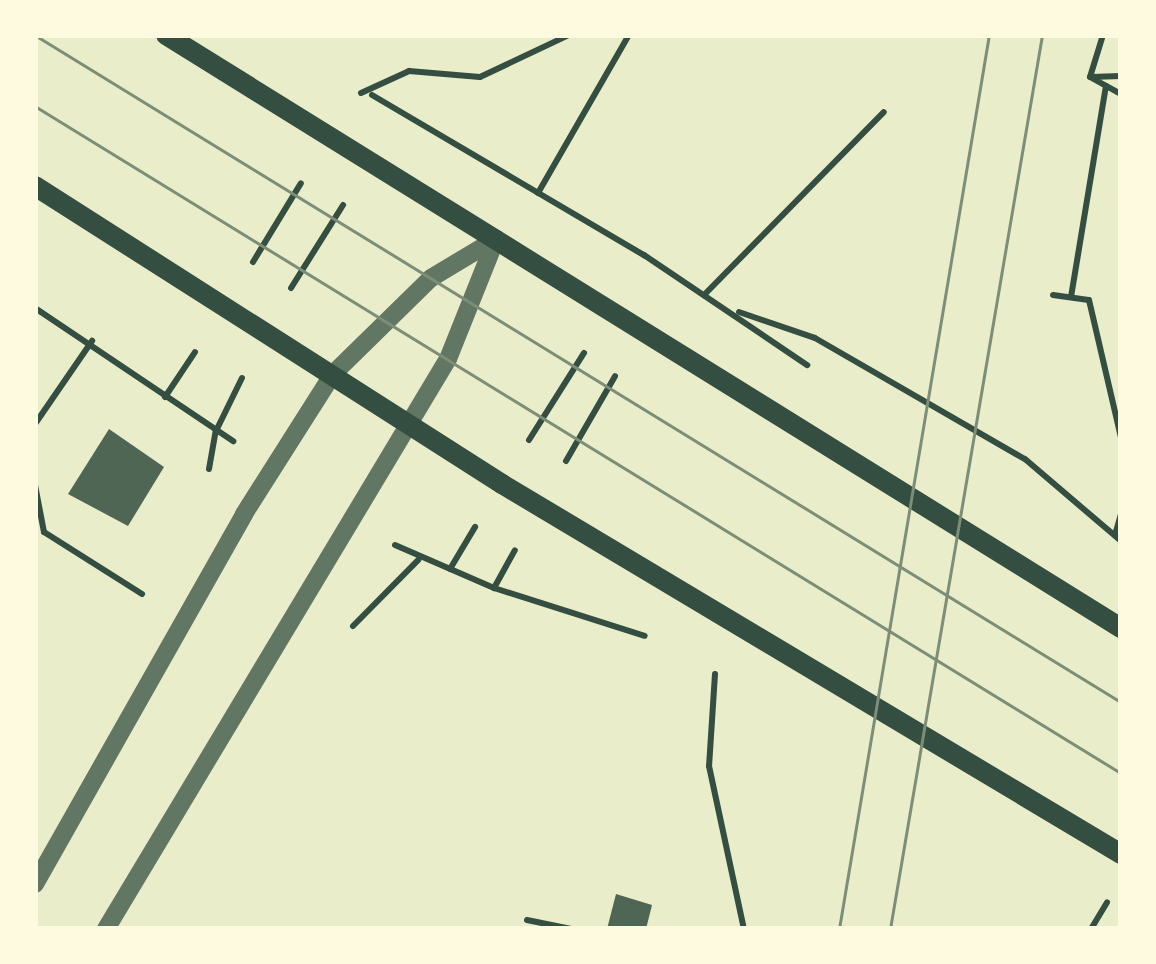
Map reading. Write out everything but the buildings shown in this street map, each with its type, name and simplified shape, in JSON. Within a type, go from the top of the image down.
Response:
[{"type":"main road","points":[[166,35],[1121,628]]},
{"type":"main road","points":[[35,186],[410,420],[502,484],[1121,854]]},
{"type":"street","points":[[35,884],[244,514],[333,374],[431,278],[496,239]]},
{"type":"street","points":[[106,929],[448,360],[496,239]]},
{"type":"path","points":[[165,396],[362,91],[409,71],[480,77],[568,35]]},
{"type":"path","points":[[538,193],[629,35]]},
{"type":"path","points":[[1090,77],[1104,35]]},
{"type":"path","points":[[1090,77],[1121,76]]},
{"type":"path","points":[[1090,77],[1121,94]]},
{"type":"path","points":[[347,82],[407,111],[732,310],[815,338],[1025,459],[1118,538]]},
{"type":"path","points":[[1072,297],[1106,86]]},
{"type":"path","points":[[35,308],[92,341],[216,432],[264,332],[369,164],[407,111]]},
{"type":"path","points":[[705,294],[884,112]]},
{"type":"path","points":[[450,568],[644,255]]},
{"type":"path","points":[[494,588],[674,274]]},
{"type":"path","points":[[1052,295],[1089,300],[1121,437]]},
{"type":"path","points":[[35,424],[92,341]]},
{"type":"path","points":[[35,486],[44,532],[156,603]]},
{"type":"path","points":[[1118,538],[1121,514]]},
{"type":"path","points":[[716,663],[708,766],[744,929]]},
{"type":"path","points":[[1091,929],[1108,901]]},
{"type":"path","points":[[527,920],[571,929]]},
{"type":"tram line","points":[[35,35],[1121,702]]},
{"type":"tram line","points":[[839,929],[989,35]]},
{"type":"tram line","points":[[890,929],[1042,35]]},
{"type":"tram line","points":[[35,106],[1121,773]]}]
